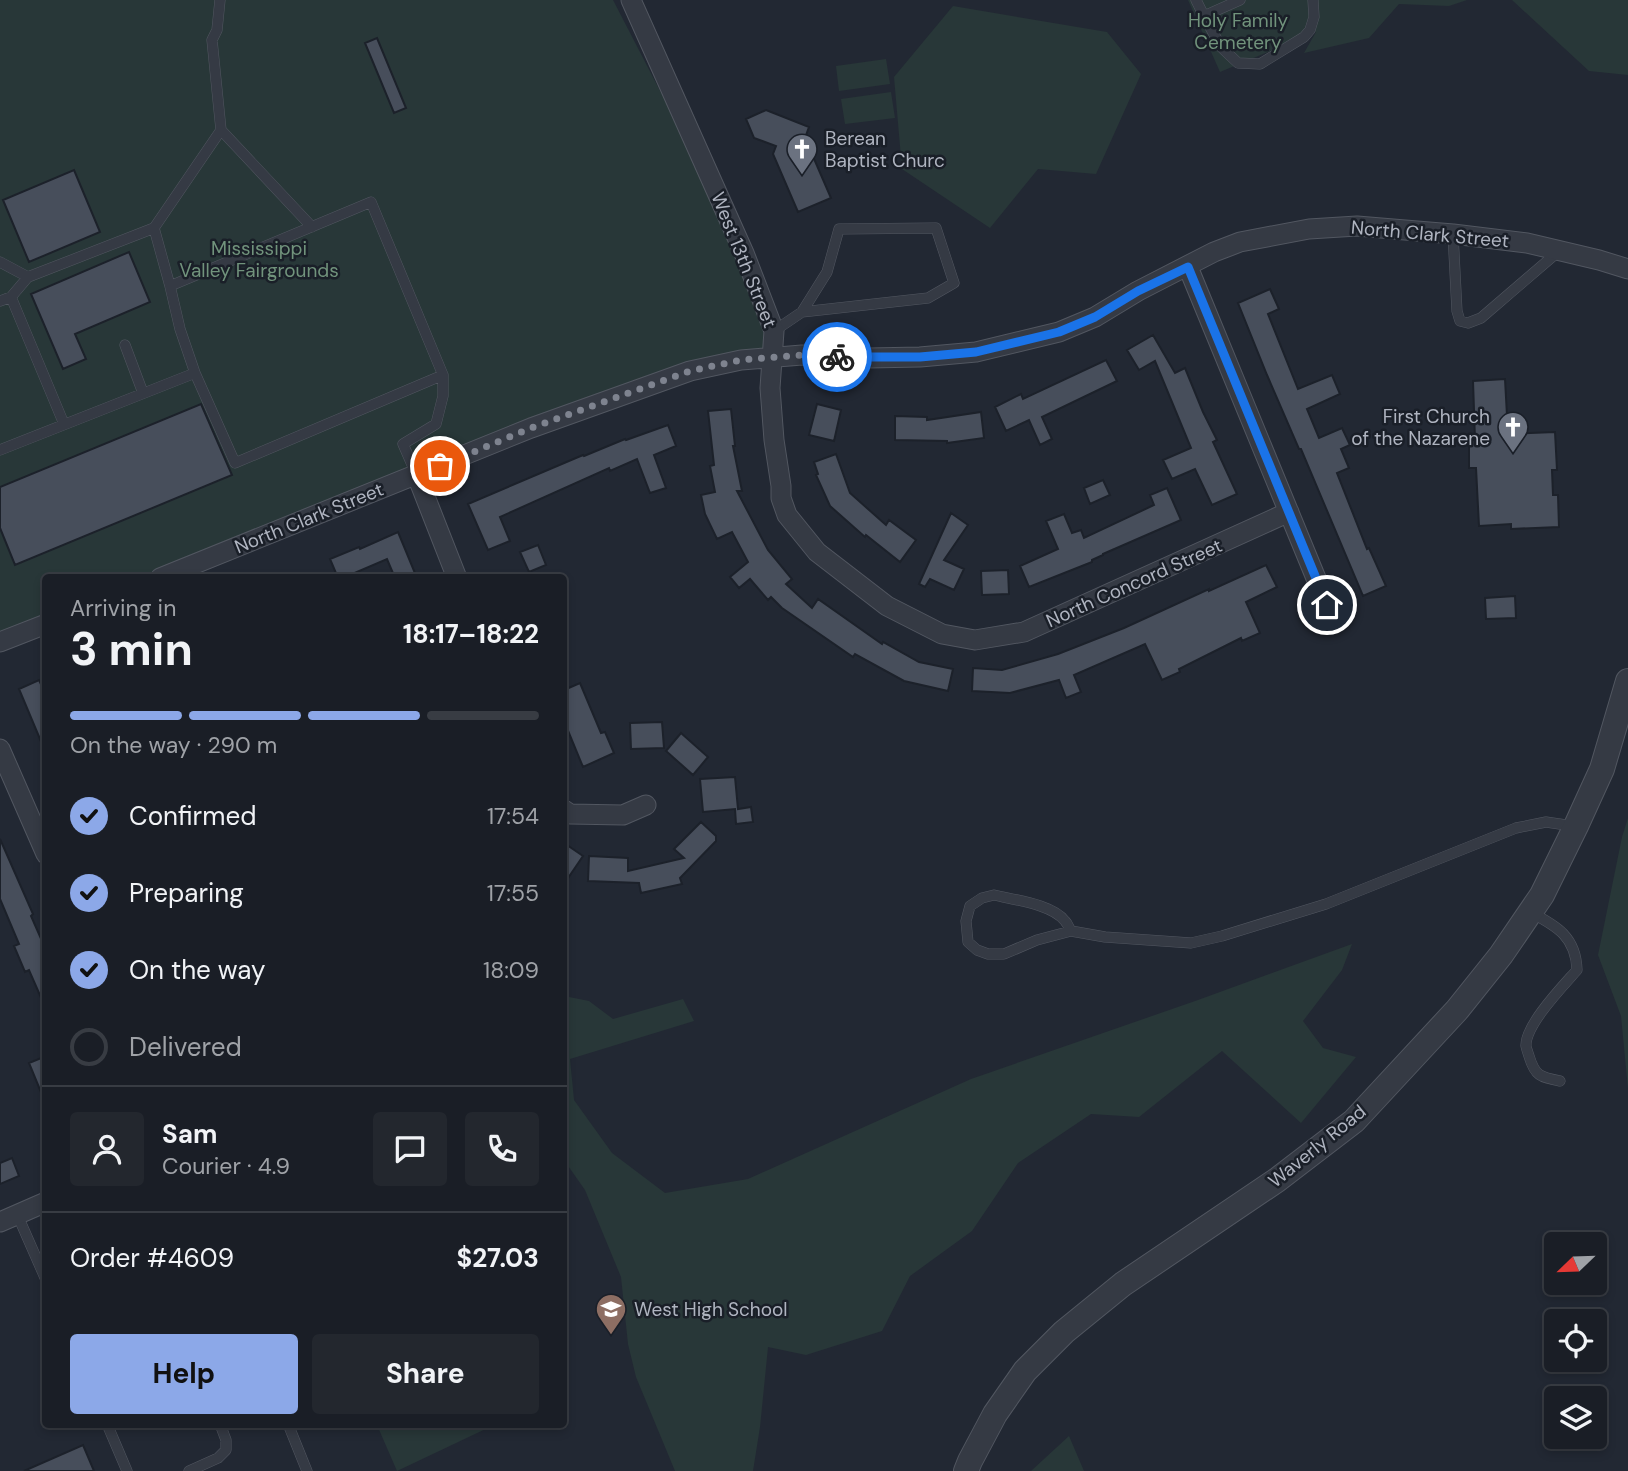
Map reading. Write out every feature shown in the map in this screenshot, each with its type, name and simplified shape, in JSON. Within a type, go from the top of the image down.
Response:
[{"type":"street","name":"West 13th Street","points":[[631,0],[744,253],[774,331],[770,388],[781,498],[787,515],[817,552],[887,606],[943,634],[975,640]]},
{"type":"street","name":"North Clark Street","points":[[197,571],[531,428],[690,371],[741,360],[802,355],[869,358],[976,352],[1059,332],[1095,317],[1138,291],[1214,252],[1241,242],[1309,229],[1357,226],[1527,243],[1628,269]]},
{"type":"street","points":[[1188,267],[1327,605]]},
{"type":"street","points":[[416,475],[455,574]]},
{"type":"street","name":"North Concord Street","points":[[975,640],[1024,632],[1289,512]]},
{"type":"street","points":[[0,642],[42,626]]},
{"type":"street","name":"Waverly Road","points":[[966,1471],[995,1413],[1025,1371],[1064,1332],[1123,1284],[1277,1180],[1354,1121],[1457,1010],[1501,955],[1542,895],[1602,769],[1628,681]]},
{"type":"street","points":[[0,749],[42,845]]},
{"type":"street","points":[[567,812],[623,815],[646,806]]},
{"type":"street","points":[[9,1218],[42,1204]]},
{"type":"lane","points":[[220,0],[218,30],[212,40],[222,130],[313,227]]},
{"type":"lane","points":[[1196,0],[1221,47],[1238,63],[1260,64],[1304,37],[1310,30],[1314,17],[1313,0]]},
{"type":"lane","points":[[1204,16],[1240,0]]},
{"type":"lane","points":[[0,301],[11,297],[28,277],[154,229],[222,130]]},
{"type":"lane","points":[[170,286],[372,202],[443,375],[443,396],[436,424],[403,444],[416,475]]},
{"type":"lane","points":[[774,331],[802,312],[827,272],[839,229],[936,228],[954,283],[928,298],[802,312]]},
{"type":"lane","points":[[154,229],[180,329],[195,373],[235,463],[443,375]]},
{"type":"lane","points":[[1453,234],[1457,311],[1460,321],[1468,323],[1481,317],[1559,250]]},
{"type":"lane","points":[[0,262],[28,277]]},
{"type":"lane","points":[[11,297],[64,424]]},
{"type":"lane","points":[[125,345],[143,393]]},
{"type":"lane","points":[[0,450],[195,373]]},
{"type":"lane","points":[[1071,931],[1064,919],[1054,912],[1034,904],[994,895],[982,898],[970,906],[965,921],[968,942],[976,950],[988,954],[1004,954],[1037,940],[1071,931],[1105,937],[1191,943],[1325,904],[1516,828],[1546,822],[1576,826]]},
{"type":"lane","points":[[1530,912],[1554,925],[1568,939],[1576,955],[1577,970],[1555,994],[1530,1030],[1526,1046],[1533,1069],[1542,1077],[1560,1081]]},
{"type":"lane","points":[[9,1218],[42,1273]]},
{"type":"lane","points":[[109,1428],[127,1471]]},
{"type":"lane","points":[[189,1471],[218,1458],[226,1450],[222,1428]]},
{"type":"lane","points":[[290,1428],[307,1471]]},
{"type":"green space","name":"Mississippi Valley Fairgrounds","points":[[0,0],[613,0],[744,253],[772,358],[690,371],[168,574],[42,574],[42,625],[0,642]]},
{"type":"green space","name":"Holy Family Cemetery","points":[[1188,0],[1467,0],[1449,6],[1399,4],[1369,38],[1304,53],[1316,32],[1220,72]]},
{"type":"green space","points":[[1512,0],[1628,0],[1628,75],[1589,71]]},
{"type":"green space","points":[[953,6],[1107,32],[1141,74],[1096,174],[1038,169],[990,228],[902,169],[894,77]]},
{"type":"green space","points":[[886,59],[890,84],[839,91],[836,66]]},
{"type":"green space","points":[[891,92],[895,118],[845,124],[841,99]]},
{"type":"green space","points":[[1628,818],[1628,1089],[1621,1016],[1598,955]]},
{"type":"green space","points":[[1352,944],[1342,970],[1303,1021],[1323,1048],[1356,1057],[1301,1123],[1222,1051],[1139,1117],[1091,1114],[1018,1163],[972,1231],[910,1276],[882,1331],[806,1355],[768,1347],[753,1471],[675,1471],[636,1377],[628,1344],[621,1277],[585,1190],[567,1164],[567,997],[589,1001],[613,1019],[683,999],[694,1021],[570,1059],[574,1100],[612,1153],[665,1193],[748,1179],[971,1079]]},
{"type":"green space","points":[[378,1428],[488,1428],[397,1471]]},
{"type":"green space","points":[[1069,1436],[1084,1471],[1031,1471]]},
{"type":"building","points":[[377,38],[406,108],[394,113],[365,43]]},
{"type":"building","name":"Berean Baptist Churc","points":[[766,110],[809,127],[805,138],[831,198],[798,212],[773,154],[776,146],[754,138],[746,119]]},
{"type":"building","points":[[74,170],[100,232],[29,262],[3,200]]},
{"type":"building","points":[[129,252],[150,302],[75,334],[86,359],[63,369],[31,294]]},
{"type":"building","points":[[1270,289],[1279,309],[1268,314],[1298,389],[1332,375],[1340,394],[1307,409],[1319,438],[1342,428],[1350,445],[1341,449],[1349,468],[1337,473],[1367,549],[1369,548],[1386,586],[1363,596],[1238,303]]},
{"type":"building","points":[[1153,335],[1175,373],[1185,368],[1217,440],[1213,442],[1237,494],[1212,505],[1195,469],[1172,479],[1163,460],[1191,448],[1155,361],[1139,370],[1127,350]]},
{"type":"building","points":[[1106,360],[1117,381],[1042,417],[1052,439],[1040,445],[1029,420],[1006,431],[995,407],[1021,394],[1023,399]]},
{"type":"building","name":"First Church of the Nazarene","points":[[1505,379],[1508,434],[1555,432],[1557,470],[1552,470],[1553,495],[1558,495],[1559,527],[1511,529],[1511,524],[1479,526],[1476,468],[1469,468],[1469,441],[1475,440],[1473,381]]},
{"type":"building","points":[[201,404],[232,475],[15,565],[0,528],[0,487]]},
{"type":"building","points":[[817,404],[841,410],[834,441],[809,435]]},
{"type":"building","points":[[731,409],[733,446],[742,491],[737,491],[768,550],[792,579],[786,584],[812,608],[818,599],[882,644],[883,642],[919,662],[953,669],[948,691],[904,681],[855,654],[853,657],[782,608],[771,597],[768,600],[750,579],[739,588],[730,577],[748,562],[732,532],[717,539],[705,514],[701,495],[715,492],[710,466],[714,465],[708,411]]},
{"type":"building","points":[[981,412],[984,438],[947,443],[895,440],[895,416],[927,417],[927,420]]},
{"type":"building","points":[[668,425],[676,446],[654,455],[666,488],[650,493],[637,459],[610,471],[609,468],[500,517],[510,541],[488,550],[468,504],[583,455]]},
{"type":"building","points":[[836,454],[850,493],[886,525],[889,520],[916,540],[900,562],[866,535],[865,537],[830,506],[816,475],[818,474],[814,462]]},
{"type":"building","points":[[1103,480],[1110,495],[1090,504],[1084,488]]},
{"type":"building","points":[[1167,488],[1181,520],[1103,554],[1092,562],[1029,587],[1020,566],[1058,549],[1046,521],[1064,514],[1072,533],[1081,530],[1084,538],[1154,505],[1150,495]]},
{"type":"building","points":[[951,513],[968,525],[944,560],[964,569],[954,590],[930,579],[925,587],[919,584]]},
{"type":"building","points":[[398,532],[415,574],[393,574],[387,559],[352,574],[336,574],[330,559],[359,547],[360,549]]},
{"type":"building","points":[[538,545],[546,565],[529,572],[520,552]]},
{"type":"building","points":[[1266,565],[1277,587],[1246,602],[1260,633],[1242,641],[1241,638],[1162,680],[1145,644],[1074,675],[1081,692],[1066,698],[1059,680],[1010,693],[972,691],[973,668],[1002,670],[1058,654]]},
{"type":"building","points":[[1008,570],[1009,594],[982,595],[981,571]]},
{"type":"building","points":[[1515,596],[1516,618],[1486,619],[1485,598]]},
{"type":"building","points":[[39,680],[42,686],[42,744],[19,689]]},
{"type":"building","points":[[580,683],[601,733],[605,732],[614,753],[583,767],[567,728],[567,689]]},
{"type":"building","points":[[662,722],[664,748],[631,749],[630,723]]},
{"type":"building","points":[[681,733],[708,757],[693,775],[666,751]]},
{"type":"building","points":[[735,777],[738,809],[751,807],[753,822],[736,824],[735,809],[703,812],[700,779]]},
{"type":"building","points":[[701,822],[716,836],[716,841],[680,878],[682,884],[641,893],[639,883],[588,881],[589,856],[628,858],[628,871],[684,858],[674,849]]},
{"type":"building","points":[[0,839],[42,941],[42,1000],[29,970],[25,972],[14,946],[19,944],[0,899]]},
{"type":"building","points":[[567,845],[583,856],[567,880]]},
{"type":"building","points":[[42,1058],[42,1095],[29,1063]]},
{"type":"building","points":[[12,1158],[19,1176],[0,1184],[0,1163]]},
{"type":"building","points":[[83,1445],[94,1471],[24,1471]]},
{"type":"way so far","points":[[440,466],[531,428],[690,371],[741,360],[802,355],[837,357]]},
{"type":"place","name":"Berean Baptist Churc","points":[[802,176]]},
{"type":"place","name":"First Church of the Nazarene","points":[[1513,454]]},
{"type":"place","name":"West High School","points":[[611,1336]]},
{"type":"route","points":[[837,357],[920,357],[976,352],[1059,332],[1095,317],[1138,291],[1188,267],[1327,605]]}]
